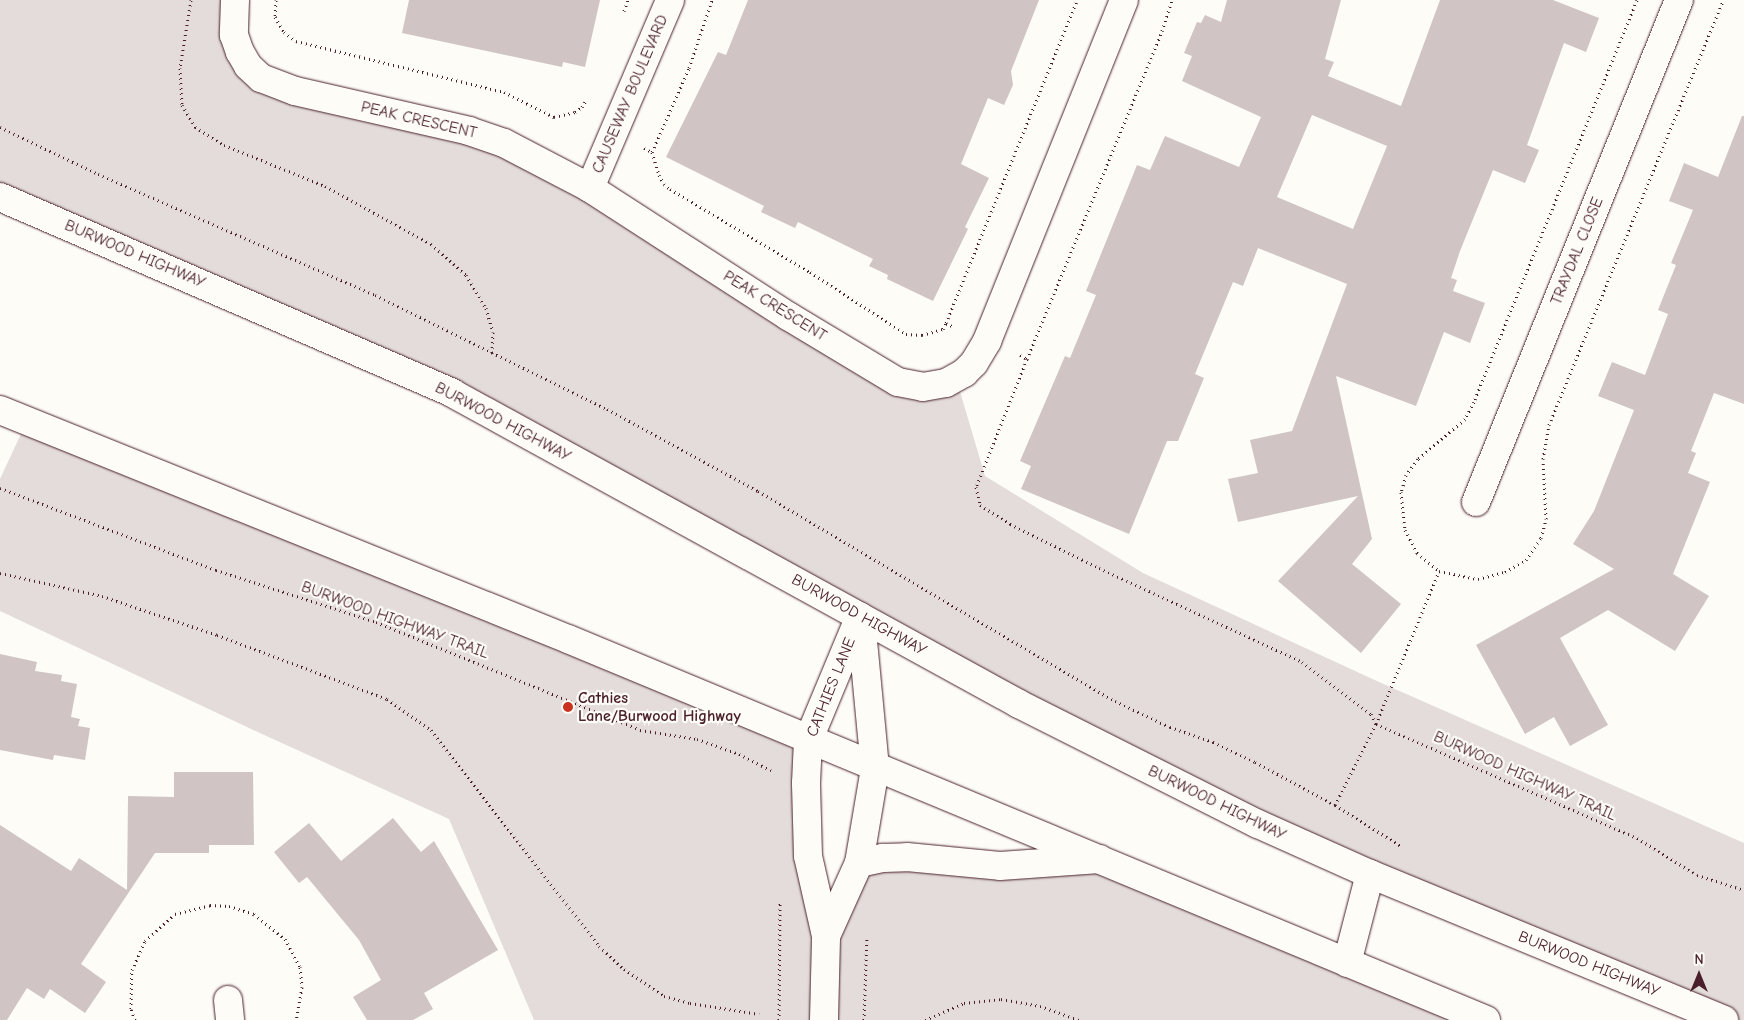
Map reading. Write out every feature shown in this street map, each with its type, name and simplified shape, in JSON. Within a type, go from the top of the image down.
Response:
[{"type":"main road","name":"PEAK CRESCENT","points":[[235,0],[234,34],[240,52],[248,66],[261,78],[277,86],[486,136],[590,188],[788,316],[898,382],[923,386],[946,383],[964,373],[974,363],[987,341],[1124,0]]},
{"type":"main road","name":"CAUSEWAY BOULEVARD","points":[[590,188],[670,0]]},
{"type":"main road","name":"TRAYDAL CLOSE","points":[[1476,502],[1679,0]]},
{"type":"main road","name":"BURWOOD HIGHWAY","points":[[0,197],[452,393],[1099,746],[1258,824],[1370,874],[1724,1020]]},
{"type":"main road","points":[[0,410],[568,639],[808,741],[1100,859],[1486,1020]]},
{"type":"main road","name":"CATHIES LANE","points":[[824,1020],[826,936],[808,856],[806,783],[808,741],[860,616]]},
{"type":"main road","name":"CATHIES LANE","points":[[826,936],[859,863],[875,768],[860,616]]},
{"type":"main road","points":[[859,863],[883,858],[907,857],[1000,866],[1100,859]]},
{"type":"main road","points":[[1347,962],[1370,874]]},
{"type":"path","points":[[191,0],[180,68],[182,105],[195,127],[224,145],[325,186],[431,244],[466,275],[486,308],[493,332],[492,354]]},
{"type":"path","points":[[276,0],[275,17],[284,32],[296,41],[504,92],[554,117],[578,111],[588,95]]},
{"type":"path","points":[[622,16],[628,0]]},
{"type":"path","points":[[712,0],[689,68],[652,152],[661,180],[670,189],[810,272],[906,334],[922,335],[943,329],[946,323],[1077,0]]},
{"type":"path","points":[[1172,0],[1162,31],[980,474],[976,487],[980,505],[1010,524],[1099,568],[1302,662],[1371,714],[1376,724]]},
{"type":"path","points":[[0,127],[98,174],[375,295],[607,409],[758,491],[1115,701],[1170,727],[1238,754],[1335,805],[1407,850]]},
{"type":"path","points":[[638,145],[652,152]]},
{"type":"path","points":[[946,323],[959,329]]},
{"type":"path","points":[[1014,353],[1027,359]]},
{"type":"path","name":"BURWOOD HIGHWAY TRAIL","points":[[0,488],[216,570],[376,622],[640,730],[697,739],[739,754],[775,772]]},
{"type":"path","points":[[1335,805],[1376,724],[1440,571]]},
{"type":"path","points":[[0,573],[102,596],[217,635],[387,699],[431,730],[598,946],[624,969],[664,996],[690,1003],[759,1014]]},
{"type":"path","name":"BURWOOD HIGHWAY TRAIL","points":[[1376,724],[1637,838],[1697,875],[1744,890]]},
{"type":"path","points":[[135,1020],[130,1000],[132,970],[145,941],[175,914],[210,905],[229,906],[254,914],[285,939],[300,967],[302,987],[296,1020]]},
{"type":"path","points":[[864,1020],[865,957],[868,928]]},
{"type":"path","points":[[925,1020],[964,1003],[1001,999],[1040,1006],[1079,1020]]},
{"type":"shaded area","points":[[0,0],[235,0],[248,66],[469,131],[895,380],[956,378],[985,476],[1143,573],[1379,682],[1744,843],[1744,1020],[1724,1020],[1370,874],[280,316],[0,198]]},
{"type":"shaded area","points":[[27,421],[808,741],[826,935],[859,863],[1096,858],[1486,1020],[534,1020],[449,819],[0,611],[0,479]]},
{"type":"building","points":[[409,0],[600,0],[585,67],[563,62],[562,67],[402,33]]},
{"type":"building","points":[[748,0],[1039,0],[1011,71],[1013,85],[1004,105],[988,98],[961,164],[989,178],[965,227],[968,229],[933,301],[887,279],[888,275],[869,266],[873,259],[798,222],[795,228],[761,212],[764,206],[666,157],[718,52],[726,55]]},
{"type":"building","points":[[1227,0],[1341,0],[1325,59],[1334,62],[1328,76],[1401,106],[1440,0],[1553,0],[1599,18],[1586,52],[1564,43],[1527,145],[1539,150],[1525,183],[1493,170],[1460,251],[1451,278],[1457,280],[1453,291],[1485,303],[1470,343],[1444,332],[1416,406],[1336,376],[1372,539],[1352,564],[1401,604],[1361,653],[1278,581],[1358,496],[1238,522],[1228,479],[1258,473],[1250,440],[1292,431],[1347,284],[1258,248],[1243,286],[1233,282],[1195,374],[1204,378],[1178,441],[1167,441],[1129,534],[1021,489],[1031,466],[1020,461],[1065,356],[1070,358],[1096,295],[1086,291],[1137,165],[1150,170],[1165,136],[1239,167],[1261,117],[1182,81],[1192,56],[1184,53],[1197,22],[1201,23],[1205,15],[1221,22]],"holes":[[[1312,115],[1387,146],[1353,229],[1277,197]]]},
{"type":"building","points":[[1742,116],[1744,116],[1744,404],[1714,393],[1691,451],[1696,453],[1688,473],[1710,482],[1673,574],[1709,596],[1675,651],[1608,610],[1560,638],[1608,725],[1570,746],[1554,717],[1525,734],[1476,645],[1614,569],[1573,544],[1594,511],[1634,410],[1598,396],[1612,362],[1645,375],[1668,314],[1658,310],[1676,265],[1671,263],[1693,210],[1669,201],[1684,163],[1718,177]]},
{"type":"building","points":[[0,654],[37,662],[35,671],[62,675],[61,681],[77,684],[71,717],[80,719],[78,726],[90,728],[85,760],[54,755],[53,760],[0,750]]},
{"type":"building","points":[[174,772],[253,772],[254,845],[209,845],[209,853],[155,853],[81,964],[106,982],[85,1013],[50,989],[44,999],[27,988],[7,1020],[0,1020],[0,825],[71,871],[79,858],[127,890],[128,796],[174,797]]},
{"type":"building","points":[[393,818],[421,852],[434,841],[498,950],[424,993],[433,1009],[413,1020],[367,1020],[353,997],[381,980],[359,940],[307,877],[299,883],[274,852],[309,823],[341,861]]},
{"type":"place","name":"Cathies Lane/Burwood Highway","points":[[568,707]]}]
